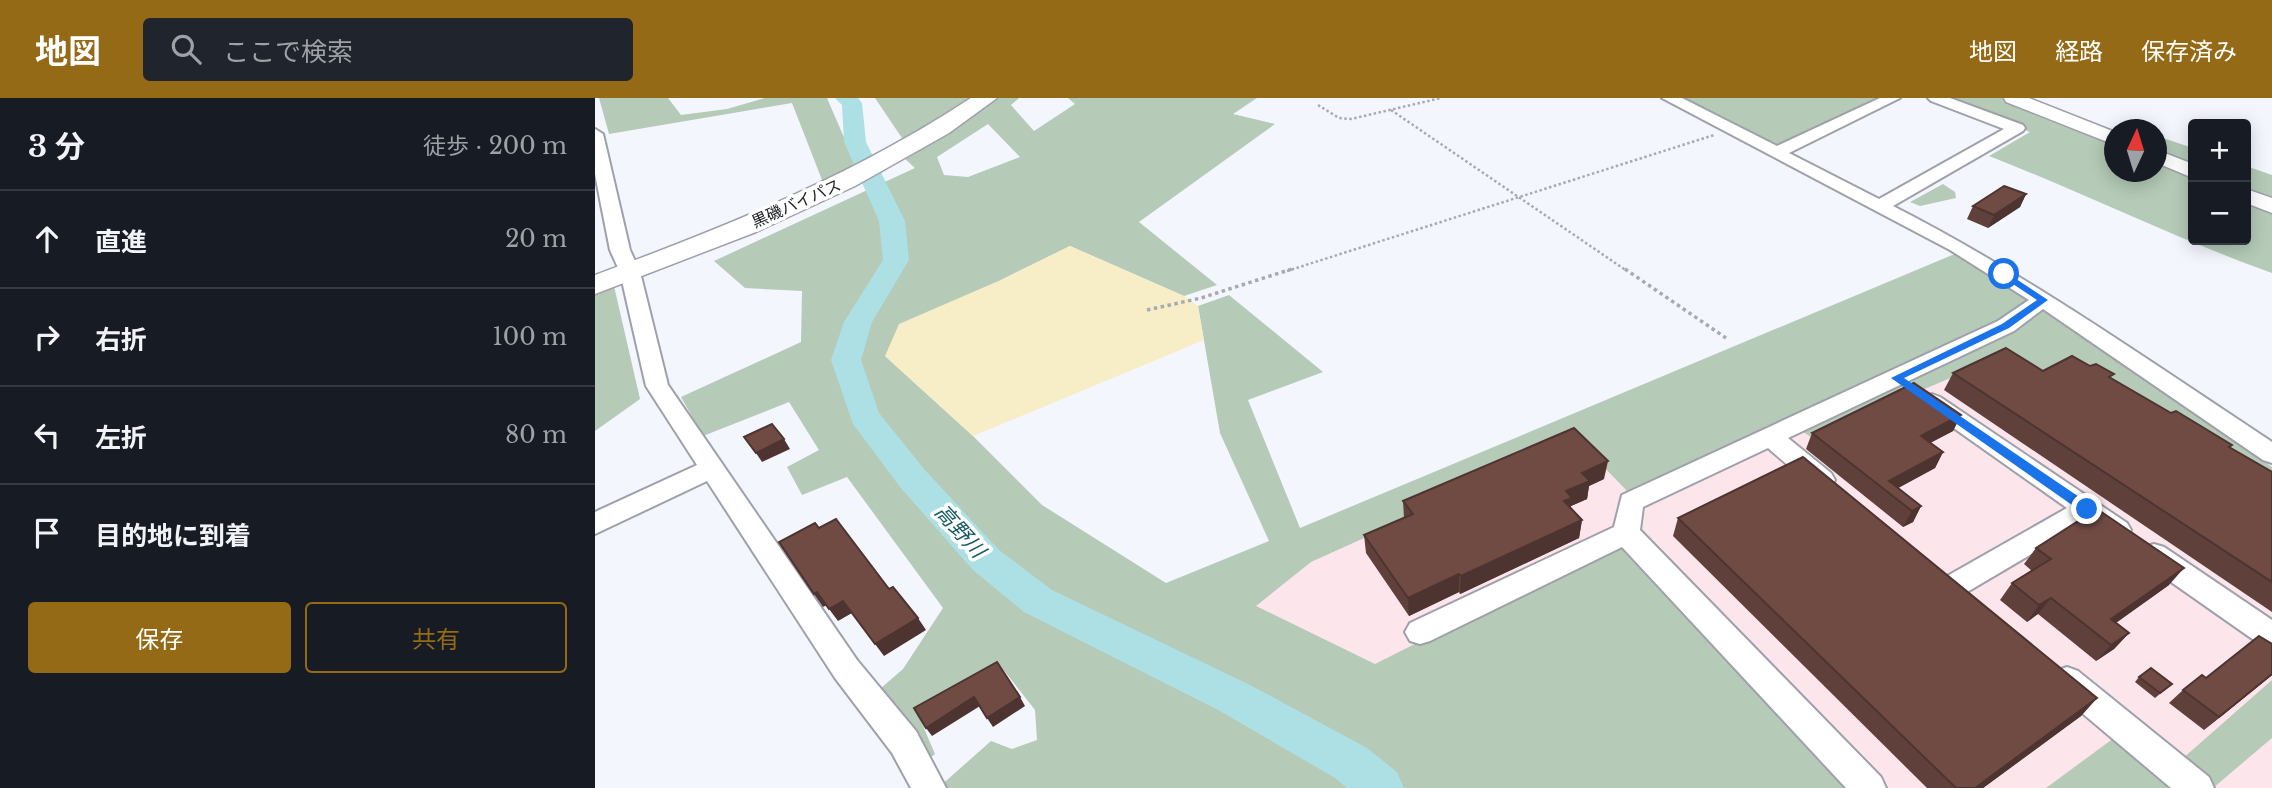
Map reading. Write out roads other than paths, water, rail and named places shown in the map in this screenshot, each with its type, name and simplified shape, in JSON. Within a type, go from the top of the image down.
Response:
[{"type":"highway","name":"黒磯バイパス","points":[[595,285],[840,184],[898,154],[986,98]]},
{"type":"main road","points":[[2013,98],[2104,135]]},
{"type":"main road","points":[[2167,160],[2188,170]]},
{"type":"main road","points":[[2251,197],[2272,206]]},
{"type":"street","points":[[1670,98],[1957,246],[2043,300],[2272,454]]},
{"type":"street","points":[[1778,152],[1892,98]]},
{"type":"street","points":[[1880,206],[2017,128],[1935,98]]},
{"type":"street","points":[[595,134],[620,250],[630,272],[657,386],[846,669],[904,742],[929,788]]},
{"type":"street","points":[[1626,533],[1631,502],[2006,326],[2043,300]]},
{"type":"street","points":[[1896,378],[2272,636]]},
{"type":"street","points":[[1769,436],[1844,498]]},
{"type":"street","points":[[595,524],[711,469]]},
{"type":"street","points":[[1952,587],[2087,509]]},
{"type":"street","points":[[1420,632],[1626,533]]},
{"type":"street","points":[[1626,533],[1869,788]]},
{"type":"street","points":[[2048,666],[2197,788]]},
{"type":"waterway","name":"高野川","points":[[845,98],[852,103],[855,142],[892,221],[896,260],[858,322],[846,360],[864,416],[912,478],[986,560],[1038,601],[1235,698],[1351,763],[1381,788]]}]
